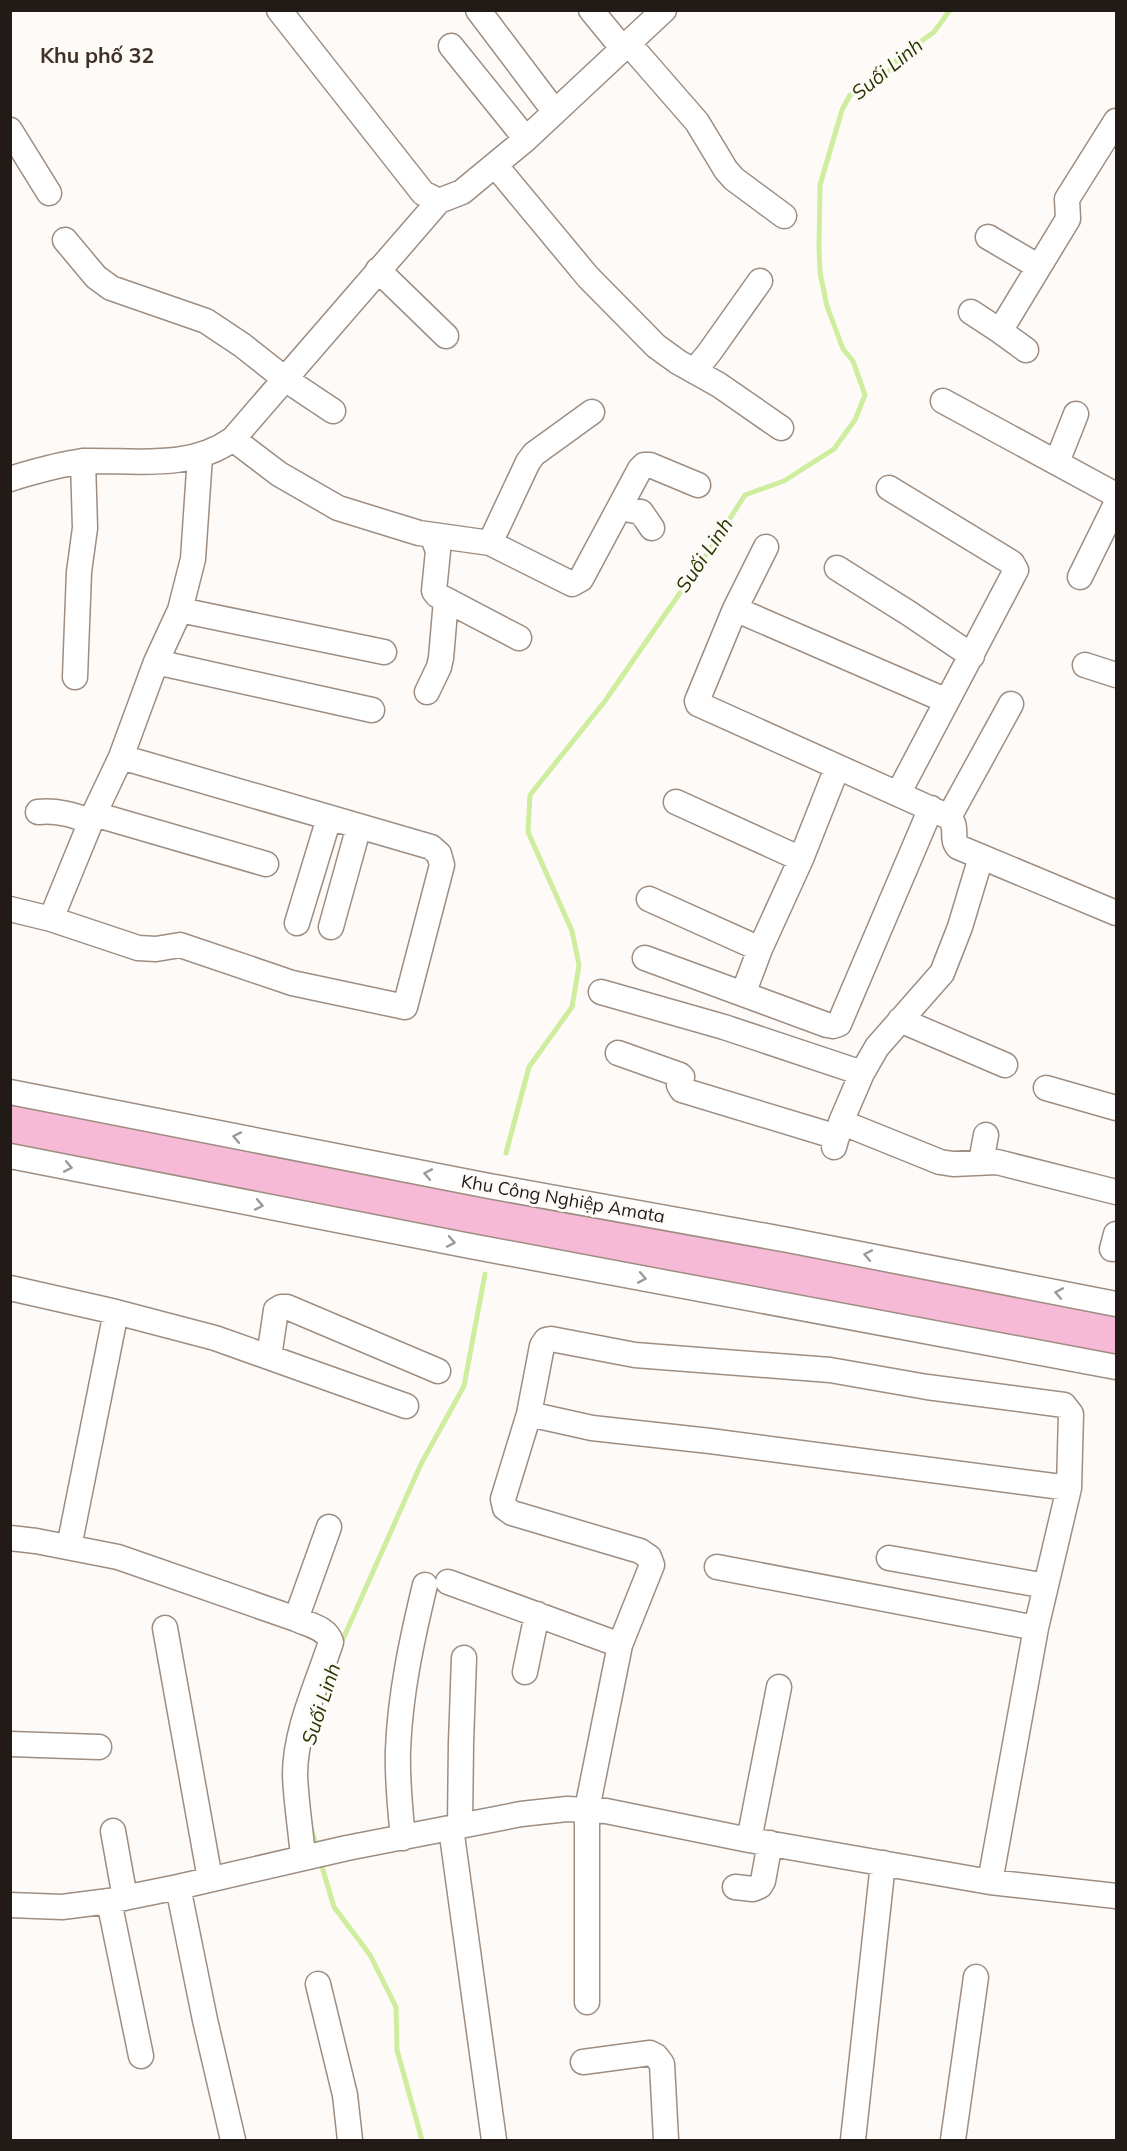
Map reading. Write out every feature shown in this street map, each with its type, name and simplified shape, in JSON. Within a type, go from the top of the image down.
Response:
[{"type":"street","points":[[279,10],[423,193],[439,201]]},
{"type":"street","points":[[478,10],[555,112]]},
{"type":"street","points":[[591,10],[697,122],[726,170],[734,179],[784,216]]},
{"type":"street","points":[[12,473],[83,461],[171,461],[200,456],[221,448],[233,439],[439,201],[462,192],[526,139],[664,10]]},
{"type":"street","points":[[451,46],[526,139]]},
{"type":"street","points":[[1000,331],[1068,219],[1067,199],[1116,120]]},
{"type":"street","points":[[10,130],[49,193]]},
{"type":"street","points":[[495,165],[588,277],[656,346],[678,362],[719,385],[781,429]]},
{"type":"street","points":[[988,237],[1039,267]]},
{"type":"street","points":[[65,240],[96,277],[111,288],[206,321],[333,411]]},
{"type":"street","points":[[378,270],[446,336]]},
{"type":"street","points":[[695,370],[760,281]]},
{"type":"street","points":[[971,312],[1026,350]]},
{"type":"street","points":[[943,401],[1116,495]]},
{"type":"street","points":[[490,543],[528,462],[534,454],[592,412]]},
{"type":"street","points":[[1057,462],[1076,414]]},
{"type":"street","points":[[233,439],[279,474],[338,508],[419,533],[490,543],[572,584],[577,583],[644,465],[650,465],[698,485]]},
{"type":"street","points":[[51,919],[92,817],[121,757],[156,662],[180,610],[193,559],[200,456]]},
{"type":"street","points":[[75,677],[79,572],[85,528],[83,461]]},
{"type":"street","points":[[889,488],[1015,567],[1016,570],[898,794]]},
{"type":"street","points":[[622,504],[630,510],[642,513],[652,528]]},
{"type":"street","points":[[1080,577],[1116,504]]},
{"type":"street","points":[[432,535],[438,551],[434,591],[437,595],[519,638]]},
{"type":"street","points":[[766,546],[735,609],[697,701],[698,704],[940,812],[953,822],[954,843],[958,847],[1116,912]]},
{"type":"street","points":[[837,568],[972,656]]},
{"type":"street","points":[[427,692],[441,658],[446,600]]},
{"type":"street","points":[[735,609],[947,701]]},
{"type":"street","points":[[180,610],[384,652]]},
{"type":"street","points":[[156,662],[372,711]]},
{"type":"street","points":[[1085,665],[1116,675]]},
{"type":"street","points":[[645,958],[827,1025],[839,1024],[940,812],[1011,704]]},
{"type":"street","points":[[10,909],[51,919],[138,948],[180,945],[292,983],[405,1007],[442,865],[439,854],[431,847],[121,757]]},
{"type":"street","points":[[743,994],[837,768]]},
{"type":"street","points":[[676,802],[801,859]]},
{"type":"street","points":[[38,812],[50,811],[92,817],[266,864]]},
{"type":"street","points":[[297,923],[329,818]]},
{"type":"street","points":[[332,927],[359,826]]},
{"type":"street","points":[[837,1135],[862,1073],[877,1047],[942,973],[960,927],[981,857]]},
{"type":"street","points":[[649,899],[760,949]]},
{"type":"street","points":[[602,992],[724,1027],[862,1073]]},
{"type":"street","points":[[900,1020],[1005,1065]]},
{"type":"street","points":[[618,1053],[680,1075],[682,1077],[679,1085],[682,1090],[837,1135],[940,1162],[953,1164],[997,1162],[1116,1192]]},
{"type":"street","points":[[1047,1088],[1115,1100]]},
{"type":"street","name":"Khu Công Nghiệp Amata","points":[[10,1092],[489,1186],[788,1240],[1116,1304]]},
{"type":"street","points":[[981,1162],[986,1135]]},
{"type":"street","points":[[10,1156],[465,1245],[1116,1367]]},
{"type":"street","points":[[10,1288],[116,1312],[215,1338],[406,1406]]},
{"type":"street","points":[[269,1357],[276,1310],[287,1306],[438,1371]]},
{"type":"street","points":[[69,1547],[116,1312]]},
{"type":"street","points":[[587,2002],[587,1809],[620,1645],[652,1565],[649,1557],[640,1551],[512,1513],[505,1508],[503,1499],[529,1414],[542,1346],[546,1340],[551,1339],[635,1355],[830,1370],[927,1387],[1064,1405],[1071,1414],[1069,1488],[1036,1628],[990,1881]]},
{"type":"street","points":[[529,1414],[592,1428],[710,1441],[1069,1488]]},
{"type":"street","points":[[296,1619],[329,1527]]},
{"type":"street","points":[[10,1538],[117,1557],[325,1631],[331,1642],[308,1711],[298,1750],[296,1775],[303,1858]]},
{"type":"street","points":[[889,1558],[1046,1586]]},
{"type":"street","points":[[717,1566],[1036,1628]]},
{"type":"street","points":[[403,1838],[398,1796],[400,1721],[414,1628],[436,1583],[537,1614],[620,1645]]},
{"type":"street","points":[[525,1672],[537,1614]]},
{"type":"street","points":[[165,1628],[210,1880]]},
{"type":"street","points":[[464,1658],[456,1827],[494,2140]]},
{"type":"street","points":[[735,1887],[753,1889],[760,1886],[763,1881],[759,1841],[779,1687]]},
{"type":"street","points":[[10,1744],[99,1747]]},
{"type":"street","points":[[10,1905],[62,1908],[117,1900],[347,1848],[521,1814],[567,1809],[606,1810],[883,1863],[990,1881],[1116,1896]]},
{"type":"street","points":[[113,1831],[117,1900],[141,2056]]},
{"type":"street","points":[[853,2140],[883,1863]]},
{"type":"street","points":[[178,1887],[205,2020],[234,2140]]},
{"type":"street","points":[[953,2140],[976,1977]]},
{"type":"street","points":[[318,1984],[345,2096],[350,2140]]},
{"type":"street","points":[[584,2062],[650,2053],[656,2056],[662,2064],[666,2140]]},
{"type":"shaded area","points":[[10,1102],[1116,1314],[1116,1357],[11,1146]]},
{"type":"waterway","name":"Suối Linh","points":[[506,1153],[529,1067],[572,1007],[579,965],[572,931],[528,832],[530,795],[605,701],[745,495],[784,481],[834,449],[855,420],[865,395],[853,361],[843,349],[827,306],[820,273],[820,185],[842,110],[850,95],[878,81],[892,68],[897,59],[934,32],[950,10]]},
{"type":"waterway","name":"Suối Linh","points":[[339,1648],[421,1464],[464,1386],[485,1274]]},
{"type":"waterway","name":"Suối Linh","points":[[311,1828],[317,1848]]},
{"type":"waterway","name":"Suối Linh","points":[[320,1860],[334,1907],[370,1955],[396,2007],[397,2050],[422,2140]]},
{"type":"district","name":"Khu phố 32","points":[[97,56]]}]
